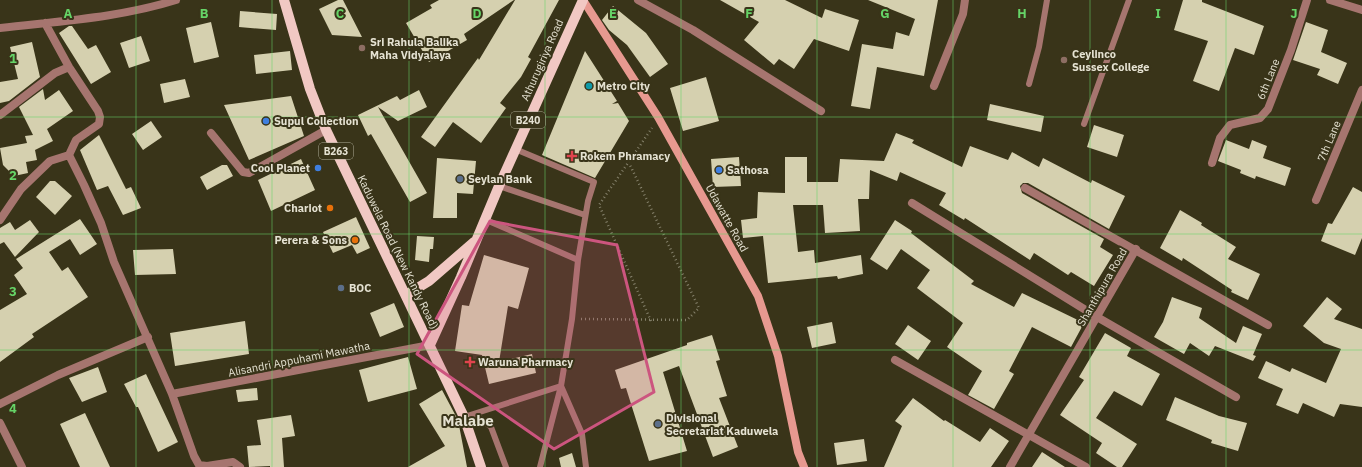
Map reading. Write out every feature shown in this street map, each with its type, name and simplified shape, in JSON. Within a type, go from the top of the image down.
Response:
[{"type":"main road","name":"Kaduwela Road (New Kandy Road)","points":[[284,0],[310,89],[326,130],[464,417],[481,467]]},
{"type":"main road","name":"Athurugiriya Road","points":[[430,345],[462,277],[484,219],[583,0]]},
{"type":"main road","name":"Athurugiriya Road","points":[[406,295],[429,281],[475,240]]},
{"type":"street","points":[[0,28],[144,10],[176,0]]},
{"type":"street","name":"Udawatte Road","points":[[583,0],[658,117],[758,296],[778,356],[798,452],[804,467]]},
{"type":"street","points":[[638,0],[693,30],[821,111]]},
{"type":"street","points":[[934,86],[962,14],[965,0]]},
{"type":"street","name":"6th Lane","points":[[1212,163],[1220,138],[1230,125],[1260,118],[1268,109],[1291,50],[1307,0]]},
{"type":"street","points":[[1330,0],[1362,10]]},
{"type":"street","points":[[0,220],[21,190],[50,161],[69,155],[76,140],[99,124],[100,117],[98,111],[69,67],[45,23]]},
{"type":"street","points":[[0,115],[55,73],[69,67]]},
{"type":"street","name":"7th Lane","points":[[1316,200],[1362,90]]},
{"type":"street","points":[[211,132],[243,172],[249,173],[326,130]]},
{"type":"street","points":[[69,155],[84,185],[114,262],[172,394],[194,456],[200,465],[207,466],[233,462],[240,467]]},
{"type":"street","points":[[1025,188],[1136,249]]},
{"type":"street","points":[[912,203],[1097,317],[1236,397]]},
{"type":"street","name":"Shanthipura Road","points":[[1010,467],[1136,249],[1268,325]]},
{"type":"street","points":[[0,404],[58,375],[148,337]]},
{"type":"street","name":"Alisandri Appuhami Mawatha","points":[[172,394],[430,345]]},
{"type":"street","points":[[895,360],[1086,467]]},
{"type":"street","points":[[0,423],[22,467]]},
{"type":"lane","points":[[1029,84],[1039,47],[1047,0]]},
{"type":"lane","points":[[1084,124],[1129,0]]},
{"type":"lane","points":[[516,149],[594,182],[585,215],[578,260],[572,319],[561,386],[540,467]]},
{"type":"lane","points":[[499,186],[585,215]]},
{"type":"lane","points":[[484,219],[578,260]]},
{"type":"lane","points":[[464,417],[561,386]]},
{"type":"lane","points":[[561,386],[582,434],[586,467]]},
{"type":"lane","points":[[476,414],[491,427],[506,467]]},
{"type":"path","points":[[651,321],[599,205],[629,164],[658,117]]},
{"type":"path","points":[[572,319],[651,321],[687,320],[699,308],[629,164]]},
{"type":"highlighted area","points":[[490,221],[617,245],[654,392],[554,449],[417,354]]},
{"type":"building","points":[[338,0],[343,0],[362,37],[332,35],[319,9]]},
{"type":"building","points":[[439,0],[514,0],[464,34],[467,40],[429,62],[406,23],[432,8],[430,5]]},
{"type":"building","points":[[515,0],[559,0],[528,57],[531,59],[521,77],[500,103],[506,108],[481,143],[453,122],[435,147],[421,137],[478,58],[479,60]]},
{"type":"building","points":[[720,0],[785,0],[822,18],[825,9],[859,20],[849,51],[814,39],[794,69],[779,59],[774,65],[744,40],[759,22]]},
{"type":"building","points":[[868,0],[938,0],[924,76],[877,67],[870,109],[851,106],[862,44],[893,49],[896,32],[909,36],[915,19]]},
{"type":"building","points":[[1183,0],[1202,0],[1202,2],[1264,26],[1254,55],[1235,48],[1219,91],[1193,81],[1208,41],[1174,30]]},
{"type":"building","points":[[613,6],[646,33],[668,64],[650,77],[627,45],[609,30],[602,20]]},
{"type":"building","points":[[240,11],[277,14],[276,30],[239,27]]},
{"type":"building","points":[[211,22],[219,57],[194,63],[186,28]]},
{"type":"building","points":[[1306,22],[1328,30],[1321,52],[1347,63],[1338,84],[1317,75],[1320,69],[1293,60]]},
{"type":"building","points":[[69,26],[72,26],[88,49],[96,45],[111,72],[91,84],[59,33]]},
{"type":"building","points":[[141,36],[150,61],[129,68],[120,43]]},
{"type":"building","points":[[32,42],[40,77],[9,101],[0,103],[0,82],[18,79],[10,47]]},
{"type":"building","points":[[290,51],[292,70],[256,74],[254,55]]},
{"type":"building","name":"Metro City","points":[[585,51],[617,101],[612,104],[618,103],[629,121],[595,178],[542,155]]},
{"type":"building","points":[[706,77],[719,121],[683,131],[670,88]]},
{"type":"building","points":[[185,79],[190,97],[164,103],[160,84]]},
{"type":"building","points":[[43,89],[45,100],[59,90],[73,111],[47,129],[53,141],[35,150],[37,160],[26,162],[28,173],[14,176],[3,165],[0,148],[27,143],[25,136],[33,135],[19,107]]},
{"type":"building","points":[[419,90],[427,107],[398,121],[378,107],[427,193],[410,202],[371,134],[368,136],[358,115],[397,96],[400,100]]},
{"type":"building","name":"Supul Collection","points":[[291,96],[304,136],[249,160],[224,105]]},
{"type":"building","points":[[990,104],[1044,116],[1041,132],[987,120]]},
{"type":"building","points":[[151,121],[162,137],[143,150],[132,134]]},
{"type":"building","points":[[1094,125],[1124,135],[1117,157],[1087,147]]},
{"type":"building","points":[[896,133],[914,140],[912,143],[962,167],[970,146],[1008,160],[1012,152],[1039,167],[1043,158],[1091,183],[1092,180],[1125,196],[1109,229],[1028,183],[1023,183],[1020,186],[1022,193],[1104,239],[1100,247],[1113,255],[1094,286],[1071,272],[1068,275],[1034,253],[1030,260],[965,218],[964,220],[939,205],[946,193],[900,172],[897,181],[870,170],[869,199],[858,199],[860,231],[825,233],[823,205],[793,205],[798,252],[814,250],[815,263],[861,255],[863,274],[838,279],[837,276],[768,283],[763,236],[743,238],[741,220],[757,218],[758,192],[785,193],[785,157],[807,157],[807,182],[838,182],[840,159],[884,161]]},
{"type":"building","points":[[99,135],[126,189],[131,187],[141,208],[123,215],[108,186],[97,190],[80,150]]},
{"type":"building","points":[[1226,140],[1249,149],[1252,140],[1267,146],[1263,158],[1291,168],[1285,186],[1256,176],[1255,179],[1240,173],[1241,170],[1218,161]]},
{"type":"building","points":[[739,157],[741,186],[713,187],[711,159]]},
{"type":"building","points":[[437,158],[476,161],[473,194],[457,193],[457,218],[433,218]]},
{"type":"building","points":[[301,159],[315,190],[271,211],[258,180]]},
{"type":"building","points":[[222,165],[227,165],[233,176],[207,190],[200,177]]},
{"type":"building","points":[[50,181],[55,181],[72,196],[55,215],[36,197]]},
{"type":"building","points":[[1353,187],[1362,192],[1362,238],[1355,255],[1321,241],[1328,223],[1332,224]]},
{"type":"building","points":[[1180,210],[1202,223],[1201,225],[1236,247],[1228,259],[1260,274],[1248,300],[1231,292],[1232,290],[1183,258],[1182,261],[1160,248]]},
{"type":"building","points":[[356,217],[370,248],[357,254],[352,245],[333,253],[323,232]]},
{"type":"building","points":[[80,219],[97,244],[80,255],[70,239],[49,252],[62,271],[68,267],[88,297],[32,334],[34,337],[0,362],[0,310],[27,294],[14,275],[23,268],[16,259]]},
{"type":"building","points":[[30,220],[39,232],[15,257],[4,242],[0,244],[0,228],[10,222],[15,230]]},
{"type":"building","points":[[895,220],[912,231],[911,233],[974,281],[971,284],[1014,307],[1022,293],[1084,323],[1071,347],[1032,327],[1009,371],[1014,374],[994,409],[968,395],[982,371],[947,347],[963,323],[917,288],[930,270],[901,249],[887,270],[870,259]]},
{"type":"building","points":[[417,236],[434,237],[433,249],[430,249],[429,262],[415,260]]},
{"type":"building","points":[[173,249],[176,274],[135,275],[133,250]]},
{"type":"building","points":[[484,255],[529,268],[518,309],[508,306],[499,362],[532,354],[536,373],[489,384],[482,355],[455,351],[462,305],[469,306]]},
{"type":"building","points":[[1172,297],[1202,308],[1199,318],[1236,343],[1243,326],[1262,334],[1253,355],[1256,356],[1253,361],[1215,346],[1209,356],[1190,343],[1184,354],[1154,337],[1163,322]]},
{"type":"building","points":[[1327,297],[1342,309],[1334,319],[1362,329],[1362,407],[1340,404],[1334,417],[1303,403],[1298,414],[1276,405],[1283,389],[1258,378],[1266,361],[1290,372],[1292,368],[1326,383],[1341,349],[1324,343],[1303,326]]},
{"type":"building","points":[[394,303],[404,327],[380,337],[370,313]]},
{"type":"building","points":[[245,321],[249,354],[175,366],[170,333]]},
{"type":"building","points":[[832,322],[836,343],[812,348],[807,327]]},
{"type":"building","points":[[908,325],[931,341],[918,360],[895,344]]},
{"type":"building","points":[[1105,333],[1131,348],[1127,356],[1160,374],[1142,406],[1114,391],[1096,418],[1137,444],[1122,467],[1117,467],[1096,453],[1102,443],[1060,415],[1084,380],[1079,377]]},
{"type":"building","points":[[712,335],[720,360],[716,361],[727,396],[719,398],[738,447],[713,457],[679,366],[663,372],[687,451],[649,461],[626,388],[621,389],[615,370]]},
{"type":"building","points":[[408,357],[417,389],[368,402],[359,370]]},
{"type":"building","points":[[98,367],[107,392],[82,402],[69,378]]},
{"type":"building","points":[[146,374],[178,442],[158,452],[138,407],[136,407],[124,384]]},
{"type":"building","points":[[257,388],[258,400],[238,402],[236,390]]},
{"type":"building","points":[[442,390],[458,420],[467,467],[408,467],[445,446],[419,404]]},
{"type":"building","points":[[1175,397],[1219,416],[1247,423],[1238,451],[1211,443],[1212,440],[1166,420]]},
{"type":"building","points":[[913,398],[944,421],[945,420],[980,442],[990,428],[1009,441],[991,467],[884,467],[902,426],[895,421]]},
{"type":"building","points":[[85,413],[110,467],[80,467],[60,424]]},
{"type":"building","points":[[291,415],[295,436],[282,438],[284,467],[249,467],[247,446],[261,445],[257,420]]},
{"type":"building","points":[[864,439],[867,461],[837,465],[834,443]]},
{"type":"building","points":[[1042,452],[1065,467],[1032,467]]},
{"type":"building","points":[[572,453],[576,467],[561,467],[559,458]]},
{"type":"place","name":"Sri Rahula Balika Maha Vidyalaya","points":[[362,48]]},
{"type":"place","name":"Ceylinco Sussex College","points":[[1064,60]]},
{"type":"place","name":"Metro City","points":[[589,86]]},
{"type":"place","name":"Supul Collection","points":[[266,121]]},
{"type":"place","name":"Rokem Phramacy","points":[[572,156]]},
{"type":"place","name":"Cool Planet","points":[[318,168]]},
{"type":"place","name":"Sathosa","points":[[719,170]]},
{"type":"place","name":"Seylan Bank","points":[[460,179]]},
{"type":"place","name":"Chariot","points":[[330,208]]},
{"type":"place","name":"Perera & Sons","points":[[355,240]]},
{"type":"place","name":"BOC","points":[[341,288]]},
{"type":"place","name":"Waruna Pharmacy","points":[[470,362]]},
{"type":"place","name":"Divisional Secretariat Kaduwela","points":[[658,424]]},
{"type":"district","name":"Malabe","points":[[468,421]]}]
